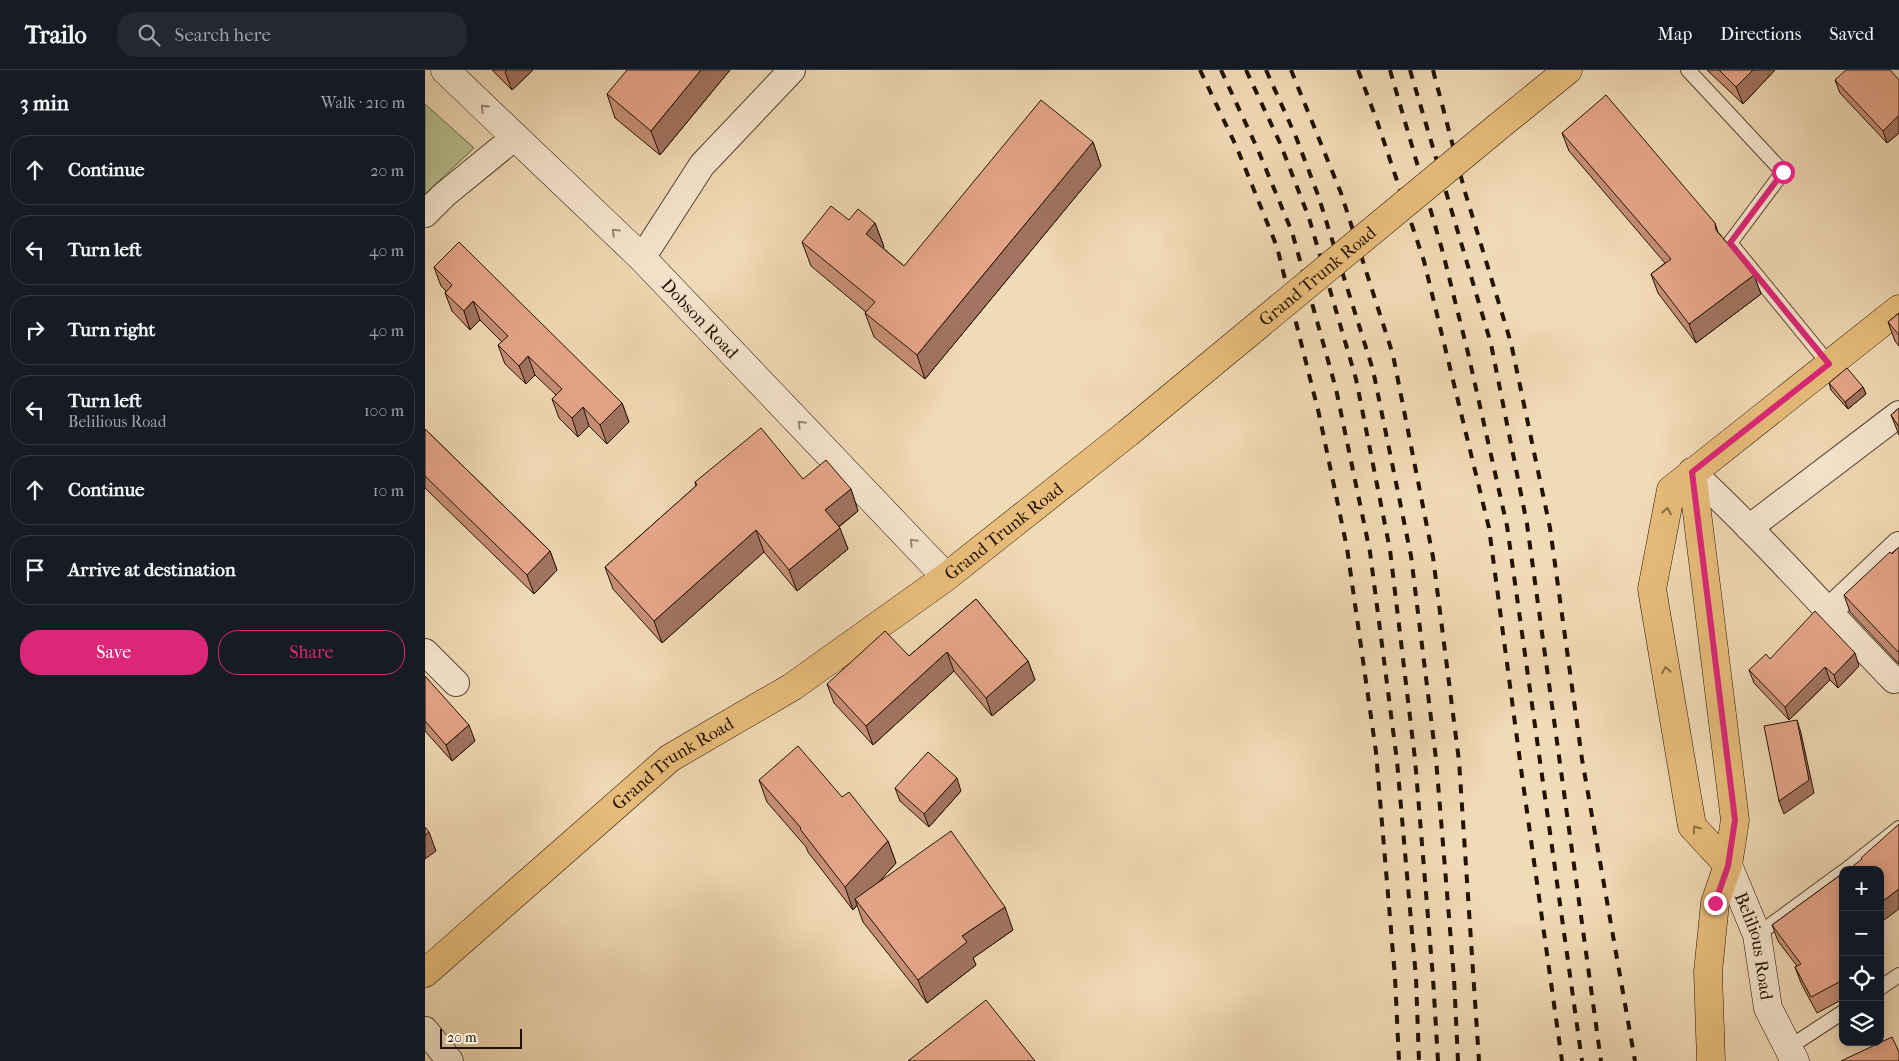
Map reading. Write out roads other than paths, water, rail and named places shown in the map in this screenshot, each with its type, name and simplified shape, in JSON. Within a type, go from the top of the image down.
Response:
[{"type":"main road","name":"Dobson Road","points":[[445,70],[642,258],[947,577]]},
{"type":"main road","name":"Grand Trunk Road","points":[[425,973],[670,758],[792,687],[947,577],[1128,433],[1568,70]]},
{"type":"main road","points":[[1728,866],[1692,826],[1652,589],[1671,490],[1899,309]]},
{"type":"main road","points":[[1692,472],[1735,820],[1728,866],[1715,903],[1708,972],[1711,1061]]},
{"type":"main road","name":"Belilious Road","points":[[1728,866],[1757,935],[1768,1008],[1792,1055]]},
{"type":"street","points":[[642,258],[702,166],[792,70]]},
{"type":"street","points":[[425,214],[444,195],[515,137]]},
{"type":"street","points":[[1749,528],[1899,414]]},
{"type":"street","points":[[1692,472],[1749,528],[1894,680]]},
{"type":"street","points":[[1828,612],[1899,545]]},
{"type":"street","points":[[425,652],[455,683]]},
{"type":"street","points":[[425,1030],[450,1061]]},
{"type":"lane","points":[[1688,70],[1783,172],[1730,243],[1829,364]]},
{"type":"lane","points":[[1851,866],[1899,828]]},
{"type":"lane","points":[[1757,935],[1839,875]]},
{"type":"lane","points":[[1884,985],[1899,975]]},
{"type":"lane","points":[[1792,1055],[1839,1015]]},
{"type":"railway","points":[[1200,70],[1237,148],[1277,247],[1319,414],[1347,548],[1376,752],[1395,977],[1399,1061]]},
{"type":"railway","points":[[1221,70],[1258,150],[1292,232],[1336,389],[1370,552],[1397,761],[1416,978],[1419,1061]]},
{"type":"railway","points":[[1246,70],[1280,143],[1309,218],[1356,379],[1390,550],[1415,759],[1438,1061]]},
{"type":"railway","points":[[1266,70],[1296,137],[1318,195],[1373,370],[1411,556],[1436,759],[1454,978],[1458,1061]]},
{"type":"railway","points":[[1291,70],[1341,193],[1393,355],[1433,557],[1459,761],[1479,1061]]},
{"type":"railway","points":[[1358,70],[1424,261],[1489,528],[1562,1061]]},
{"type":"railway","points":[[1390,70],[1443,253],[1468,353],[1507,526],[1582,1061]]},
{"type":"railway","points":[[1410,70],[1491,344],[1527,524],[1601,1061]]},
{"type":"railway","points":[[1433,70],[1465,192],[1511,343],[1550,528],[1582,759],[1635,1061]]}]
